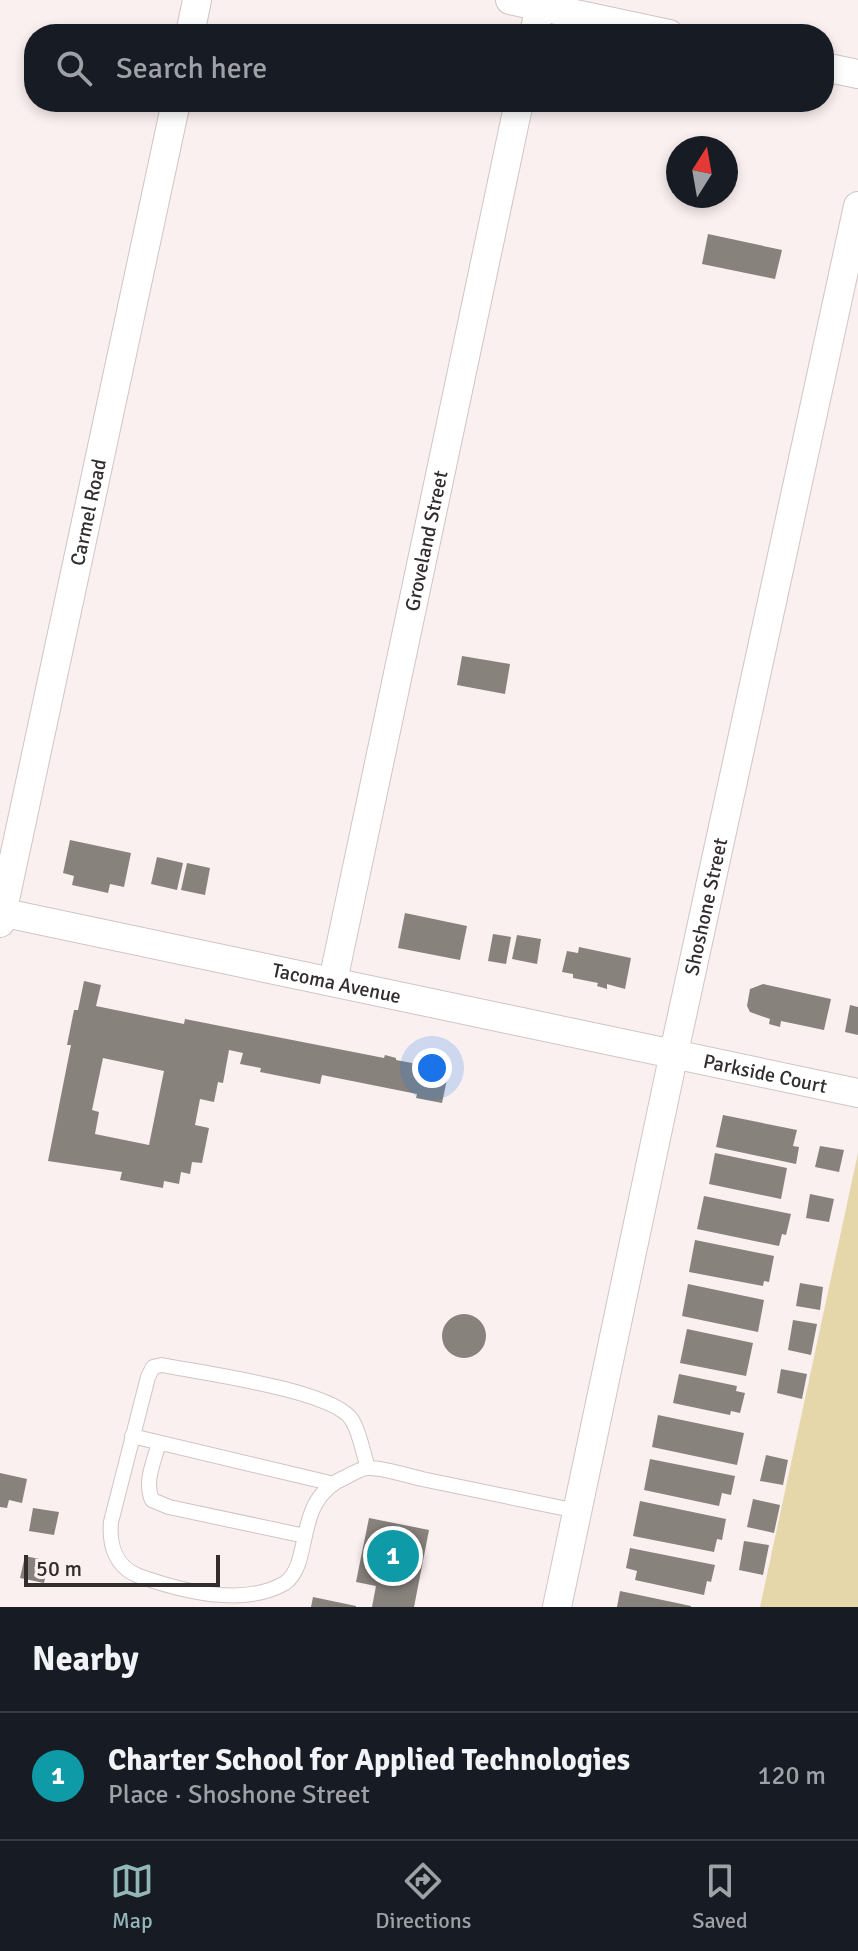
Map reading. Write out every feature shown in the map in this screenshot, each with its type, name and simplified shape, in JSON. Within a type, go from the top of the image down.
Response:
[{"type":"street","points":[[192,24],[197,0]]},
{"type":"street","points":[[510,0],[540,3],[627,24]]},
{"type":"street","points":[[536,24],[540,3]]},
{"type":"street","points":[[834,69],[858,74]]},
{"type":"street","name":"Carmel Road","points":[[1,916],[174,112]]},
{"type":"street","name":"Groveland Street","points":[[333,981],[517,112]]},
{"type":"street","name":"Shoshone Street","points":[[557,1607],[858,206]]},
{"type":"street","name":"Tacoma Avenue","points":[[1,916],[333,981],[674,1054]]},
{"type":"street","name":"Parkside Court","points":[[674,1054],[858,1093]]},
{"type":"lane","points":[[368,1468],[353,1421],[341,1408],[312,1396],[162,1365],[153,1367],[111,1522],[109,1538],[112,1552],[133,1573],[214,1598],[261,1593],[287,1582],[296,1565],[317,1499],[330,1483],[368,1468],[577,1511]]},
{"type":"lane","points":[[132,1436],[330,1483]]},
{"type":"lane","points":[[159,1443],[149,1480],[148,1491],[152,1500],[169,1507],[305,1536]]},
{"type":"shaded area","points":[[858,1153],[858,1607],[760,1607]]},
{"type":"building","points":[[708,234],[782,250],[775,279],[702,264]]},
{"type":"building","points":[[462,656],[510,664],[505,694],[457,685]]},
{"type":"building","points":[[70,840],[131,853],[124,887],[110,884],[108,893],[72,885],[74,876],[63,873]]},
{"type":"building","points":[[157,857],[183,863],[177,890],[151,884]]},
{"type":"building","points":[[187,863],[210,868],[205,895],[181,890]]},
{"type":"building","points":[[405,913],[467,926],[460,960],[398,948]]},
{"type":"building","points":[[493,934],[511,937],[506,964],[488,961]]},
{"type":"building","points":[[517,935],[541,939],[537,964],[512,959]]},
{"type":"building","points":[[579,947],[631,958],[625,989],[607,984],[607,989],[597,986],[598,983],[573,978],[573,974],[562,972],[567,951],[578,953]]},
{"type":"building","points":[[84,981],[101,985],[96,1006],[184,1024],[185,1019],[384,1058],[385,1055],[449,1070],[442,1103],[416,1098],[417,1094],[322,1075],[320,1084],[260,1072],[261,1068],[240,1064],[243,1053],[229,1050],[223,1083],[218,1082],[214,1102],[200,1099],[195,1125],[209,1128],[202,1163],[192,1162],[190,1174],[181,1172],[179,1184],[164,1181],[163,1188],[120,1180],[122,1172],[48,1161],[71,1045],[67,1045],[74,1010],[78,1010]],"holes":[[[103,1058],[164,1071],[149,1145],[95,1134],[99,1112],[92,1110]]]},
{"type":"building","points":[[763,984],[831,999],[824,1030],[781,1021],[780,1027],[769,1024],[770,1019],[750,1012],[747,1006],[750,989]]},
{"type":"building","points":[[850,1005],[858,1007],[858,1035],[845,1032]]},
{"type":"building","points":[[723,1115],[797,1130],[793,1146],[799,1147],[796,1164],[716,1147]]},
{"type":"building","points":[[820,1146],[844,1150],[839,1172],[815,1167]]},
{"type":"building","points":[[715,1153],[787,1168],[781,1199],[709,1184]]},
{"type":"building","points":[[810,1194],[834,1199],[829,1222],[806,1218]]},
{"type":"building","points":[[704,1196],[791,1214],[786,1235],[782,1234],[779,1246],[697,1229]]},
{"type":"building","points":[[695,1240],[774,1256],[769,1282],[764,1281],[763,1286],[689,1272]]},
{"type":"building","points":[[800,1283],[823,1287],[820,1310],[796,1306]]},
{"type":"building","points":[[688,1284],[764,1300],[758,1332],[682,1316]]},
{"type":"building","points":[[464,1314],[480,1320],[486,1336],[480,1352],[464,1358],[448,1352],[442,1336],[448,1320]]},
{"type":"building","points":[[793,1320],[817,1324],[811,1355],[788,1350]]},
{"type":"building","points":[[687,1329],[753,1343],[746,1376],[680,1363]]},
{"type":"building","points":[[781,1369],[807,1374],[802,1399],[777,1393]]},
{"type":"building","points":[[679,1374],[737,1386],[736,1391],[745,1393],[740,1413],[731,1411],[730,1415],[673,1403]]},
{"type":"building","points":[[658,1415],[744,1433],[737,1465],[652,1447]]},
{"type":"building","points":[[766,1455],[788,1460],[783,1485],[760,1481]]},
{"type":"building","points":[[650,1459],[735,1476],[731,1495],[722,1493],[719,1506],[644,1490]]},
{"type":"building","points":[[0,1473],[27,1479],[22,1503],[9,1500],[7,1508],[0,1507]]},
{"type":"building","points":[[753,1499],[780,1505],[774,1533],[747,1527]]},
{"type":"building","points":[[640,1501],[726,1519],[722,1540],[717,1539],[714,1552],[633,1536]]},
{"type":"building","points":[[33,1508],[59,1512],[54,1535],[29,1531]]},
{"type":"building","points":[[369,1518],[429,1530],[414,1607],[372,1607],[376,1586],[356,1582]]},
{"type":"building","points":[[744,1541],[769,1545],[763,1575],[739,1570]]},
{"type":"building","points":[[630,1548],[715,1565],[711,1582],[707,1581],[704,1595],[635,1580],[637,1571],[626,1568]]},
{"type":"building","points":[[25,1556],[49,1561],[44,1583],[20,1578]]},
{"type":"building","points":[[620,1591],[691,1606],[691,1607],[617,1607]]},
{"type":"building","points":[[313,1597],[356,1606],[356,1607],[311,1607]]},
{"type":"place","name":"Charter School for Applied Technologies","points":[[393,1556]]}]
